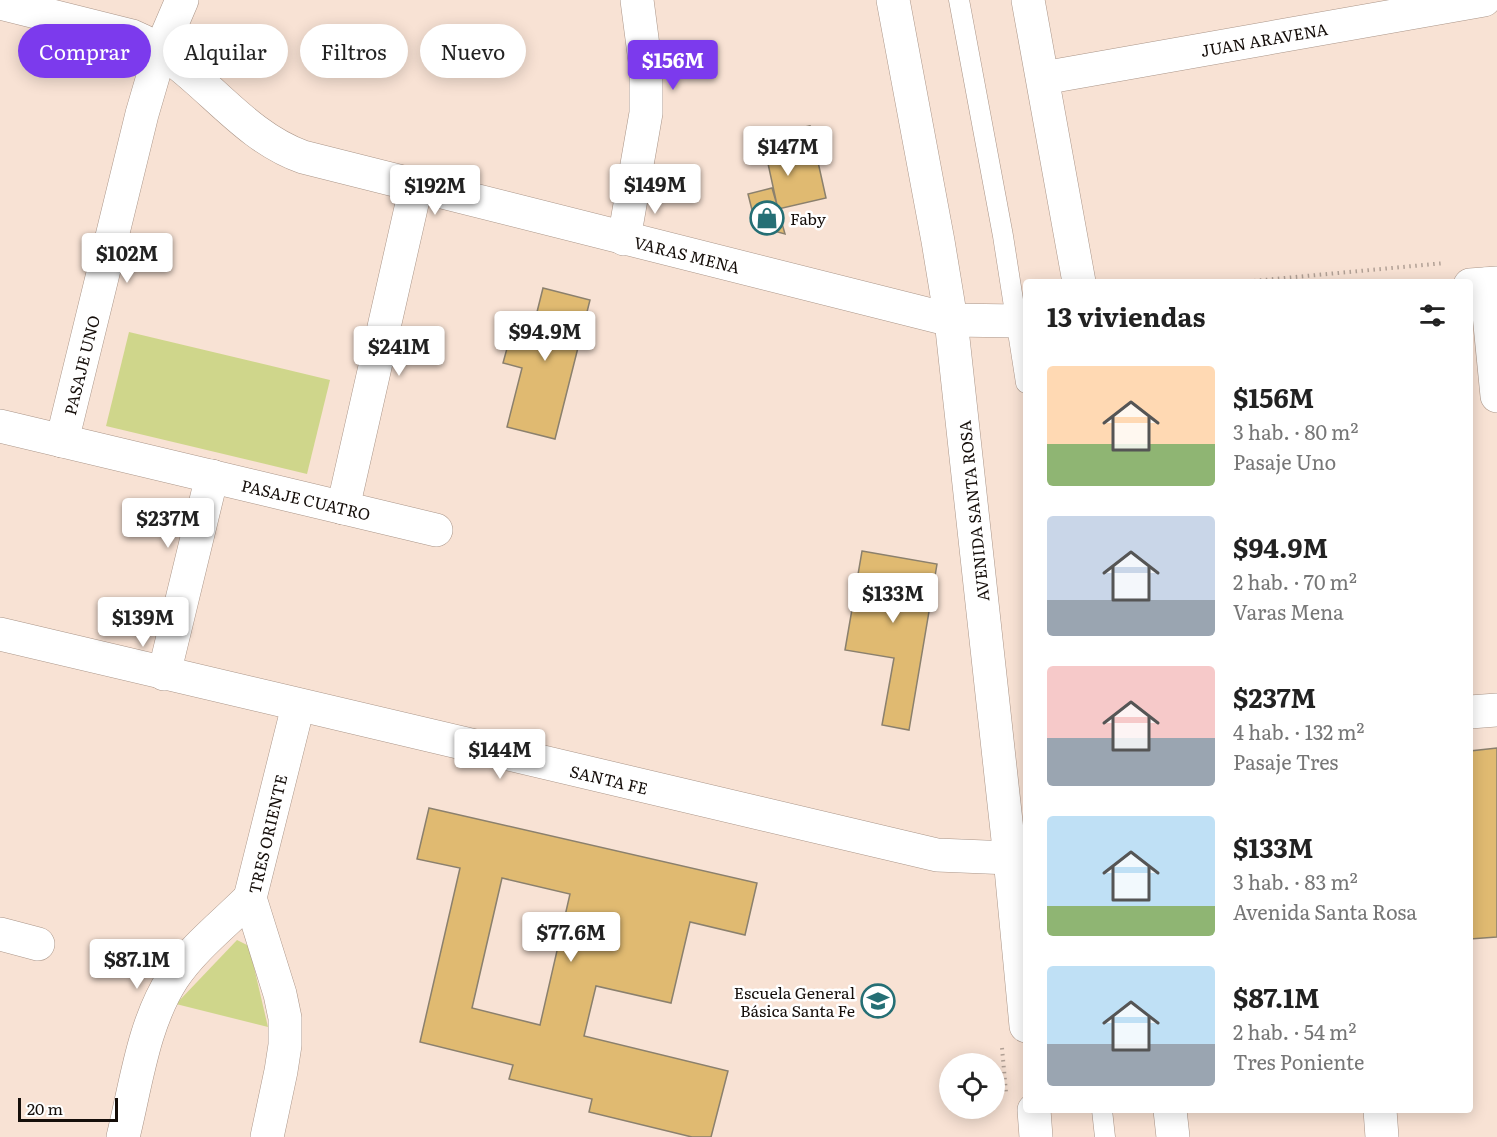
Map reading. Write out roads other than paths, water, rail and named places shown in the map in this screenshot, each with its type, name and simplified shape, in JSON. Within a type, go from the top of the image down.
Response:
[{"type":"street","name":"PASAJE UNO","points":[[62,441],[142,114],[161,50],[182,0]]},
{"type":"street","points":[[624,238],[646,113],[646,69],[637,0]]},
{"type":"street","name":"AVENIDA SANTA ROSA","points":[[892,0],[951,320],[1023,994]]},
{"type":"street","points":[[1028,0],[1077,279]]},
{"type":"street","name":"JUAN ARAVENA","points":[[1043,78],[1484,0]]},
{"type":"street","name":"VARAS MENA","points":[[0,3],[132,36],[161,50],[248,126],[272,144],[303,157],[951,320],[1022,321]]},
{"type":"street","points":[[344,508],[416,186]]},
{"type":"street","points":[[1476,279],[1497,396]]},
{"type":"street","name":"PASAJE CUATRO","points":[[0,426],[436,530]]},
{"type":"street","points":[[164,674],[212,476]]},
{"type":"street","name":"SANTA FE","points":[[0,634],[937,855],[1010,858]]},
{"type":"street","name":"TRES ORIENTE","points":[[267,1137],[285,1045],[285,1018],[280,994],[250,898],[298,706]]},
{"type":"street","points":[[1473,712],[1497,710]]},
{"type":"street","points":[[123,1137],[150,1026],[164,994],[185,962],[250,898]]},
{"type":"street","points":[[0,934],[38,944]]},
{"type":"street","points":[[1034,1113],[1036,1137]]},
{"type":"street","points":[[1170,1113],[1173,1137]]},
{"type":"street","points":[[1380,1113],[1382,1137]]},
{"type":"lane","points":[[959,0],[1022,321],[1023,336]]},
{"type":"lane","points":[[1102,1113],[1105,1137]]},
{"type":"place","name":"Faby","points":[[767,218]]},
{"type":"place","name":"Escuela General Básica Santa Fe","points":[[878,1001]]}]
